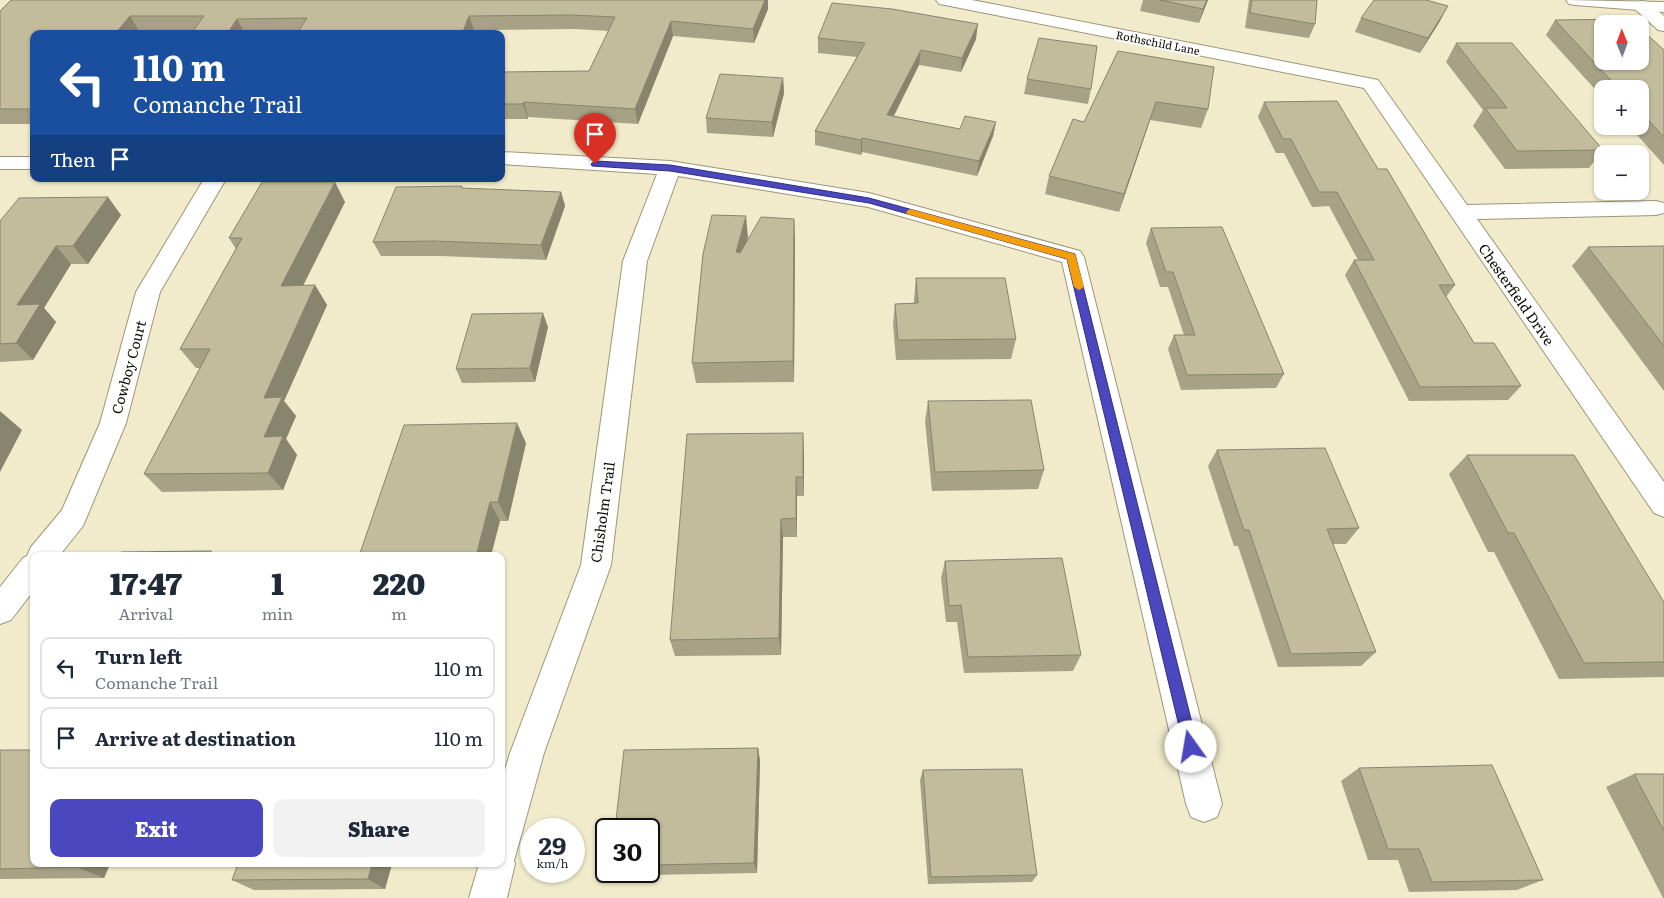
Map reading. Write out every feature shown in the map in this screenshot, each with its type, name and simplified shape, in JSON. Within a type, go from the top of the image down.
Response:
[{"type":"street","name":"Rothschild Lane","points":[[945,0],[1371,84]]},
{"type":"street","points":[[1575,0],[1664,7]]},
{"type":"street","points":[[1642,6],[1664,26]]},
{"type":"street","name":"Chesterfield Drive","points":[[1371,84],[1664,505]]},
{"type":"street","points":[[505,158],[670,168],[869,200],[1072,257],[1204,804]]},
{"type":"street","points":[[0,163],[30,163]]},
{"type":"street","name":"Chisholm Trail","points":[[505,833],[527,753],[596,565],[635,261],[670,168]]},
{"type":"street","name":"Cowboy Court","points":[[45,552],[73,517],[114,423],[148,292],[213,182]]},
{"type":"street","points":[[1460,212],[1656,208]]},
{"type":"street","points":[[0,610],[30,572]]},
{"type":"street","points":[[488,898],[496,867]]},
{"type":"building","points":[[11,0],[765,0],[753,29],[671,21],[635,109],[524,102],[523,104],[505,104],[505,72],[589,71],[615,17],[571,15],[469,16],[464,30],[300,30],[307,18],[237,19],[230,30],[194,30],[204,16],[130,16],[118,30],[30,30],[30,109],[0,109],[0,11]]},
{"type":"building","points":[[1160,0],[1207,0],[1203,9]]},
{"type":"building","points":[[1252,0],[1317,0],[1315,24],[1250,13]]},
{"type":"building","points":[[1374,0],[1426,0],[1448,6],[1428,38],[1361,18]]},
{"type":"building","points":[[832,3],[892,9],[978,24],[962,58],[921,50],[887,115],[960,129],[965,116],[996,122],[979,161],[862,138],[861,140],[815,131],[865,43],[818,38]]},
{"type":"building","points":[[1594,19],[1594,62],[1555,20]]},
{"type":"building","points":[[1649,36],[1664,50],[1664,137],[1649,121],[1649,80],[1611,80],[1601,70],[1649,70]]},
{"type":"building","points":[[1039,38],[1097,46],[1091,89],[1027,79]]},
{"type":"building","points":[[1456,43],[1512,43],[1599,145],[1594,145],[1594,150],[1517,151],[1485,108],[1507,108]]},
{"type":"building","points":[[1118,51],[1214,67],[1208,109],[1156,102],[1124,194],[1049,176],[1073,119],[1084,122]]},
{"type":"building","points":[[720,74],[783,78],[772,122],[706,118]]},
{"type":"building","points":[[1337,101],[1378,169],[1387,169],[1455,285],[1439,285],[1474,343],[1494,343],[1521,386],[1420,387],[1354,260],[1374,260],[1337,192],[1319,192],[1291,139],[1283,139],[1264,102]]},
{"type":"building","points":[[262,182],[335,182],[281,286],[315,285],[264,398],[282,397],[264,437],[283,436],[268,473],[144,474],[210,349],[180,349],[242,238],[229,238]]},
{"type":"building","points":[[462,186],[462,188],[561,192],[541,245],[434,241],[373,242],[396,187]]},
{"type":"building","points":[[108,197],[73,246],[56,246],[17,305],[40,304],[16,343],[0,344],[0,221],[19,198]]},
{"type":"building","points":[[712,215],[746,216],[736,252],[740,253],[761,217],[794,219],[793,361],[692,363],[703,254]]},
{"type":"building","points":[[1222,227],[1284,374],[1187,375],[1174,335],[1195,335],[1173,272],[1166,272],[1151,228]]},
{"type":"building","points":[[1664,246],[1664,346],[1588,247]]},
{"type":"building","points":[[916,278],[1005,278],[1016,339],[898,340],[895,304],[918,303]]},
{"type":"building","points":[[543,313],[530,368],[456,369],[472,314]]},
{"type":"building","points":[[1031,400],[1044,470],[935,472],[928,401]]},
{"type":"building","points":[[517,423],[498,502],[490,502],[477,552],[360,552],[404,425]]},
{"type":"building","points":[[803,433],[803,477],[796,477],[796,518],[781,519],[779,638],[670,640],[687,434]]},
{"type":"building","points":[[1325,448],[1359,528],[1327,529],[1376,652],[1291,654],[1249,530],[1244,530],[1217,450]]},
{"type":"building","points":[[1467,455],[1574,455],[1664,602],[1664,662],[1584,663],[1514,533],[1508,533]]},
{"type":"building","points":[[211,551],[211,552],[121,552]]},
{"type":"building","points":[[1062,558],[1081,655],[968,657],[961,605],[949,606],[945,561]]},
{"type":"building","points":[[758,748],[754,863],[660,865],[660,818],[616,818],[624,750]]},
{"type":"building","points":[[0,750],[30,750],[30,867],[76,867],[0,869]]},
{"type":"building","points":[[1492,765],[1543,880],[1432,882],[1419,849],[1388,849],[1359,768]]},
{"type":"building","points":[[1022,769],[1037,875],[931,877],[923,770]]},
{"type":"building","points":[[1634,774],[1664,774],[1664,831]]},
{"type":"building","points":[[237,867],[371,867],[368,879],[232,880]]},
{"type":"slow traffic","points":[[910,212],[1072,257],[1079,287]]},
{"type":"route","points":[[595,164],[670,168],[869,200],[1072,257],[1191,747]]}]
